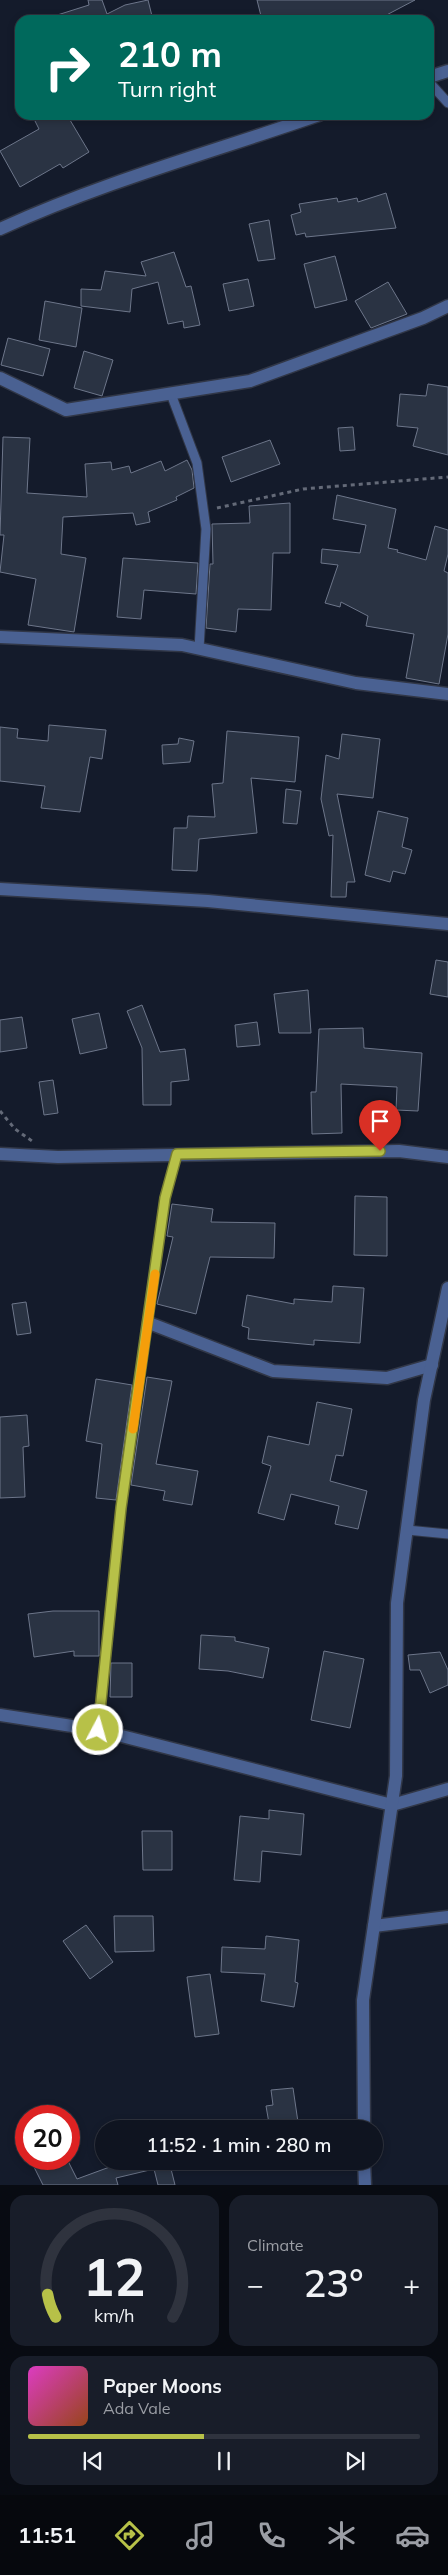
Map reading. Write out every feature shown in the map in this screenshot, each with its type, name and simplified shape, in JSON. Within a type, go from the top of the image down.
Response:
[{"type":"street","points":[[434,75],[448,70]]},
{"type":"street","points":[[0,229],[40,211],[125,179],[304,120]]},
{"type":"street","points":[[0,378],[66,410],[171,394],[250,381],[423,318],[448,306]]},
{"type":"street","points":[[0,637],[182,645],[356,683],[448,694]]},
{"type":"street","points":[[0,889],[208,901],[448,924]]},
{"type":"street","points":[[0,1154],[58,1157],[399,1151],[448,1157]]},
{"type":"street","points":[[364,2120],[363,2000],[396,1776],[397,1603],[424,1400],[448,1293]]},
{"type":"street","points":[[149,1323],[273,1371],[387,1378],[432,1365]]},
{"type":"street","points":[[0,1715],[98,1730],[392,1805],[448,1789]]},
{"type":"street","points":[[374,1926],[448,1917]]},
{"type":"street","points":[[364,2170],[364,2185]]},
{"type":"lane","points":[[434,88],[448,103]]},
{"type":"lane","points":[[171,394],[197,463],[206,529],[198,649]]},
{"type":"lane","points":[[98,1730],[121,1508],[149,1323],[165,1198],[177,1154]]},
{"type":"lane","points":[[406,1530],[448,1534]]},
{"type":"path","points":[[204,511],[303,489],[448,477]]},
{"type":"path","points":[[0,1111],[14,1130],[36,1143]]},
{"type":"building","points":[[88,0],[102,0],[107,14],[125,5],[148,0],[152,15],[57,15],[89,5]]},
{"type":"building","points":[[257,0],[415,0],[386,15],[261,15]]},
{"type":"building","points":[[34,120],[70,120],[89,152],[63,168],[60,164],[20,187],[0,151],[39,129]]},
{"type":"building","points":[[386,193],[396,228],[306,237],[305,233],[296,235],[291,215],[301,212],[299,204],[337,198],[338,202],[357,198],[358,202]]},
{"type":"building","points":[[269,220],[275,259],[258,261],[249,224]]},
{"type":"building","points":[[174,252],[186,287],[191,286],[200,325],[184,328],[183,321],[168,324],[158,282],[132,289],[130,312],[81,306],[81,289],[101,290],[105,271],[146,276],[141,262]]},
{"type":"building","points":[[335,256],[347,300],[315,308],[304,264]]},
{"type":"building","points":[[248,279],[254,306],[229,311],[223,284]]},
{"type":"building","points":[[388,282],[407,314],[371,328],[355,301]]},
{"type":"building","points":[[45,301],[82,308],[76,347],[39,340]]},
{"type":"building","points":[[8,338],[50,349],[43,376],[1,365]]},
{"type":"building","points":[[84,351],[113,360],[102,396],[74,388]]},
{"type":"building","points":[[428,384],[448,387],[448,455],[413,446],[418,428],[397,426],[400,394],[426,396]]},
{"type":"building","points":[[353,427],[355,450],[340,451],[338,428]]},
{"type":"building","points":[[3,437],[30,438],[27,493],[87,497],[85,464],[111,462],[112,470],[129,466],[131,473],[161,461],[165,471],[187,460],[192,470],[194,488],[176,497],[177,500],[148,512],[150,522],[136,525],[133,513],[63,517],[61,554],[86,558],[74,632],[28,625],[36,579],[0,572],[4,535],[0,535]]},
{"type":"building","points":[[270,440],[280,464],[231,482],[222,457]]},
{"type":"building","points":[[337,495],[396,509],[388,548],[398,550],[397,552],[426,560],[435,526],[448,530],[448,554],[444,571],[448,573],[448,634],[439,684],[406,678],[414,634],[366,626],[368,616],[341,602],[340,607],[325,603],[338,565],[321,563],[322,549],[360,553],[366,525],[333,519]]},
{"type":"building","points":[[290,503],[290,553],[273,553],[271,610],[238,609],[236,632],[206,628],[210,564],[213,564],[212,524],[250,523],[249,506]]},
{"type":"building","points":[[123,558],[198,563],[196,594],[144,590],[141,619],[117,617]]},
{"type":"building","points":[[49,725],[106,730],[102,759],[90,757],[80,812],[41,808],[45,786],[0,781],[0,727],[18,729],[17,738],[48,741]]},
{"type":"building","points":[[227,731],[299,737],[295,782],[251,778],[257,833],[199,839],[197,871],[172,870],[174,828],[187,828],[188,816],[215,817],[212,784],[223,783]]},
{"type":"building","points":[[342,734],[380,739],[373,798],[337,794],[355,882],[347,882],[346,897],[331,897],[333,835],[329,836],[321,799],[326,755],[339,759]]},
{"type":"building","points":[[179,738],[194,741],[190,762],[163,764],[162,745],[178,744]]},
{"type":"building","points":[[286,789],[301,791],[297,824],[283,823]]},
{"type":"building","points":[[378,811],[408,818],[402,847],[412,850],[405,874],[393,871],[390,882],[365,875]]},
{"type":"building","points":[[436,960],[448,962],[448,997],[430,994]]},
{"type":"building","points":[[308,990],[311,1033],[279,1033],[274,994]]},
{"type":"building","points":[[142,1005],[160,1052],[185,1049],[189,1080],[171,1082],[171,1105],[143,1105],[142,1048],[127,1011]]},
{"type":"building","points":[[99,1013],[107,1048],[80,1054],[72,1019]]},
{"type":"building","points":[[22,1017],[27,1048],[0,1052],[0,1020]]},
{"type":"building","points":[[257,1022],[260,1045],[237,1047],[235,1025]]},
{"type":"building","points":[[363,1028],[364,1048],[422,1053],[418,1111],[396,1110],[397,1087],[341,1084],[342,1133],[312,1134],[311,1092],[316,1092],[319,1029]]},
{"type":"building","points":[[53,1080],[58,1113],[44,1115],[39,1082]]},
{"type":"building","points":[[355,1196],[387,1197],[387,1256],[354,1255]]},
{"type":"building","points":[[172,1204],[213,1209],[211,1222],[275,1223],[274,1258],[210,1257],[196,1314],[157,1304],[173,1237],[167,1236]]},
{"type":"building","points":[[333,1286],[364,1288],[360,1343],[314,1340],[314,1345],[248,1339],[249,1328],[242,1326],[247,1295],[294,1304],[294,1299],[332,1302]]},
{"type":"building","points":[[26,1302],[31,1333],[17,1335],[12,1304]]},
{"type":"building","points":[[147,1377],[172,1381],[156,1464],[198,1471],[192,1505],[163,1500],[165,1491],[131,1485]]},
{"type":"building","points":[[96,1379],[132,1385],[116,1500],[96,1498],[102,1444],[86,1441]]},
{"type":"building","points":[[317,1402],[352,1409],[343,1456],[336,1455],[330,1481],[367,1491],[358,1529],[335,1524],[339,1506],[291,1494],[284,1520],[258,1513],[271,1466],[262,1463],[268,1436],[309,1445]]},
{"type":"building","points":[[27,1415],[29,1446],[23,1447],[25,1497],[0,1498],[0,1417]]},
{"type":"building","points":[[53,1611],[99,1611],[99,1656],[74,1656],[74,1651],[34,1657],[28,1614]]},
{"type":"building","points":[[201,1635],[235,1637],[235,1641],[269,1648],[263,1678],[228,1671],[199,1669]]},
{"type":"building","points":[[324,1651],[364,1659],[350,1728],[311,1720]]},
{"type":"building","points":[[440,1652],[448,1670],[448,1685],[430,1693],[420,1670],[410,1670],[408,1655]]},
{"type":"building","points":[[111,1663],[132,1663],[132,1697],[110,1697]]},
{"type":"building","points":[[269,1810],[304,1814],[301,1855],[262,1851],[260,1882],[234,1880],[240,1816],[269,1819]]},
{"type":"building","points":[[142,1831],[172,1831],[172,1870],[143,1870]]},
{"type":"building","points":[[114,1916],[153,1916],[154,1951],[115,1952]]},
{"type":"building","points":[[86,1925],[113,1962],[90,1979],[63,1941]]},
{"type":"building","points":[[266,1936],[299,1940],[295,1982],[298,1983],[294,2007],[261,2001],[265,1974],[221,1972],[222,1947],[265,1949]]},
{"type":"building","points":[[210,1974],[219,2034],[195,2037],[187,1977]]},
{"type":"building","points":[[293,2088],[298,2120],[268,2120],[266,2106],[273,2105],[271,2090]]},
{"type":"building","points":[[36,2170],[72,2170],[77,2179],[102,2170],[150,2170],[116,2178],[118,2185],[43,2185]]},
{"type":"building","points":[[154,2170],[171,2170],[175,2185],[158,2185]]},
{"type":"slow traffic","points":[[133,1429],[155,1274]]},
{"type":"route","points":[[98,1730],[121,1508],[149,1323],[165,1198],[177,1154],[380,1151]]}]
